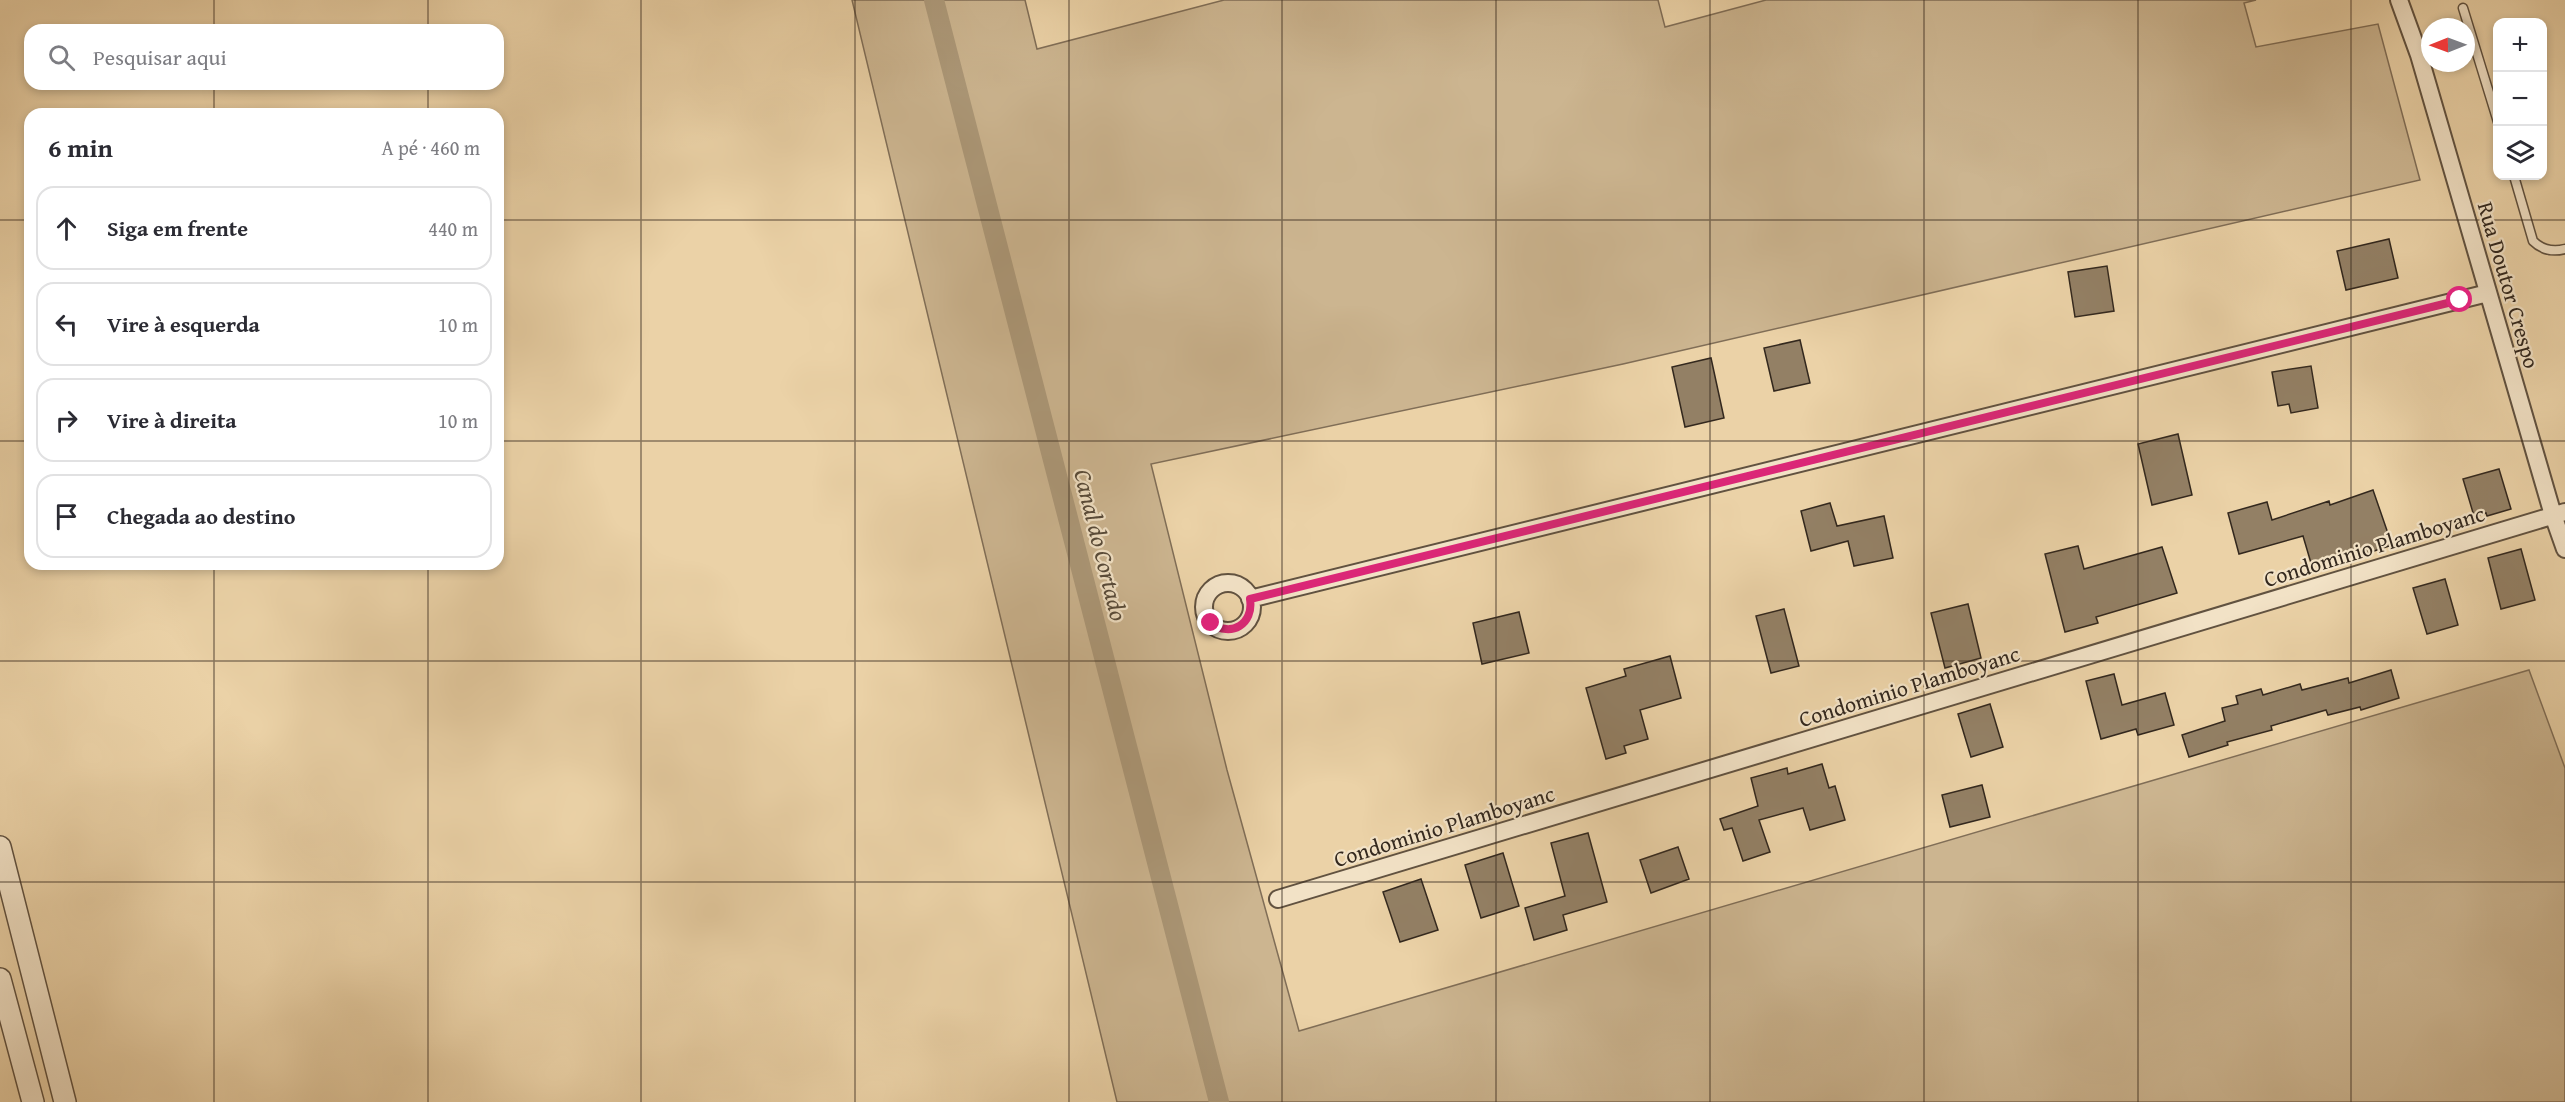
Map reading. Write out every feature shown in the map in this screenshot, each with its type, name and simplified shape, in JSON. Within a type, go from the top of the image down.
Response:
[{"type":"street","name":"Rua Doutor Crespo","points":[[2399,0],[2419,55],[2488,293],[2559,513],[2565,549]]},
{"type":"street","points":[[1250,599],[2488,293]]},
{"type":"street","name":"Condominio Plamboyanc","points":[[1278,899],[2559,513]]},
{"type":"street","points":[[0,847],[65,1102]]},
{"type":"street","points":[[0,979],[33,1102]]},
{"type":"street","points":[[20,1053],[51,1047]]},
{"type":"lane","points":[[2463,8],[2493,106]]},
{"type":"lane","points":[[2515,180],[2533,241],[2548,250],[2565,249]]},
{"type":"shaded area","points":[[852,0],[1025,0],[1037,49],[1224,0],[1658,0],[1665,27],[1766,0],[2256,0],[2244,3],[2256,47],[2378,24],[2420,180],[1623,364],[1151,464],[1227,770],[1299,1031],[2529,670],[2565,768],[2565,1102],[1117,1102]]},
{"type":"building","points":[[2389,239],[2398,278],[2346,290],[2337,251]]},
{"type":"building","points":[[2107,266],[2114,311],[2075,317],[2068,272]]},
{"type":"building","points":[[1800,340],[1810,383],[1774,391],[1764,348]]},
{"type":"building","points":[[1711,358],[1724,418],[1685,427],[1672,367]]},
{"type":"building","points":[[2311,366],[2318,408],[2291,413],[2289,404],[2278,406],[2272,372]]},
{"type":"building","points":[[2178,434],[2192,495],[2152,505],[2138,444]]},
{"type":"building","points":[[2499,469],[2511,509],[2487,516],[2486,513],[2474,516],[2463,479]]},
{"type":"building","points":[[2373,490],[2392,545],[2359,556],[2356,549],[2311,563],[2303,536],[2239,554],[2228,513],[2267,502],[2272,520],[2329,501],[2330,505]]},
{"type":"building","points":[[1830,503],[1837,526],[1884,516],[1893,558],[1854,566],[1848,541],[1811,551],[1801,511]]},
{"type":"building","points":[[2078,546],[2084,569],[2162,547],[2177,593],[2096,617],[2098,623],[2065,632],[2045,554]]},
{"type":"building","points":[[2521,549],[2535,600],[2501,609],[2488,558]]},
{"type":"building","points":[[2445,579],[2458,625],[2427,634],[2413,588]]},
{"type":"building","points":[[1968,604],[1981,658],[1945,668],[1931,613]]},
{"type":"building","points":[[1784,609],[1799,666],[1771,673],[1756,616]]},
{"type":"building","points":[[1519,612],[1529,653],[1482,664],[1473,623]]},
{"type":"building","points":[[1670,656],[1681,698],[1640,710],[1648,739],[1624,746],[1626,753],[1606,759],[1586,688],[1626,676],[1624,669]]},
{"type":"building","points":[[2391,670],[2399,698],[2361,710],[2360,707],[2328,715],[2326,710],[2271,726],[2272,730],[2227,742],[2228,745],[2189,757],[2182,735],[2225,721],[2222,708],[2238,704],[2236,696],[2261,689],[2263,695],[2300,684],[2302,690],[2348,678],[2349,683]]},
{"type":"building","points":[[2114,674],[2122,705],[2165,693],[2174,725],[2138,735],[2136,729],[2101,739],[2086,681]]},
{"type":"building","points":[[1990,704],[2003,747],[1971,757],[1958,714]]},
{"type":"building","points":[[1822,764],[1829,788],[1835,786],[1845,820],[1810,830],[1803,808],[1759,820],[1770,852],[1743,861],[1732,828],[1724,830],[1720,819],[1758,806],[1751,778],[1787,768],[1788,774]]},
{"type":"building","points":[[1982,785],[1990,817],[1950,827],[1942,795]]},
{"type":"building","points":[[1588,833],[1607,902],[1563,915],[1567,930],[1534,940],[1525,908],[1565,896],[1551,843]]},
{"type":"building","points":[[1678,847],[1689,879],[1651,893],[1640,860]]},
{"type":"building","points":[[1503,853],[1519,906],[1481,918],[1465,865]]},
{"type":"building","points":[[1421,879],[1438,930],[1400,942],[1383,892]]},
{"type":"waterway","name":"Canal do Cortado","points":[[934,0],[1219,1102]]},
{"type":"route","points":[[1211,623],[1225,630],[1240,627],[1250,615],[1250,599],[2460,300]]}]
